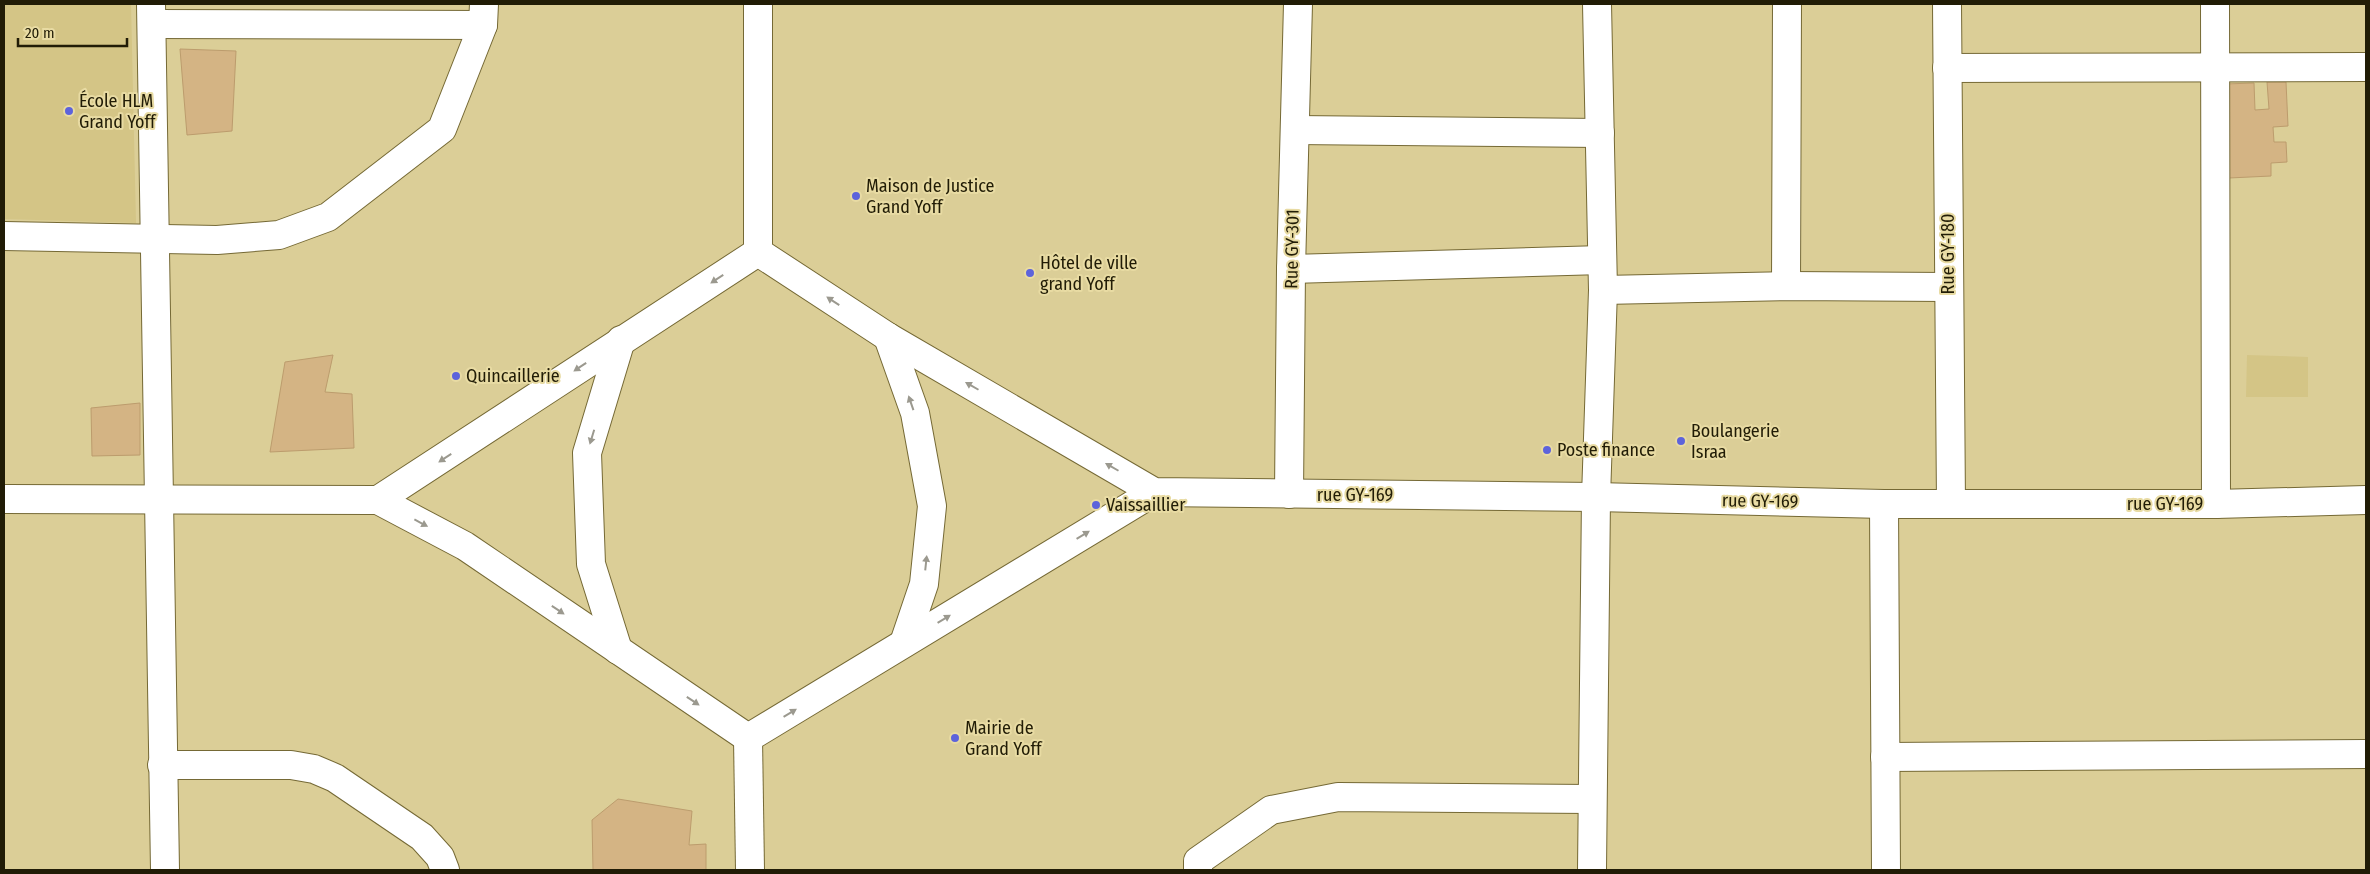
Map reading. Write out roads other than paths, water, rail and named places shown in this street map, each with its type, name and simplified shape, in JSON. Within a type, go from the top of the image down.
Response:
[{"type":"street","points":[[758,4],[758,252]]},
{"type":"street","name":"Rue GY-301","points":[[1290,494],[1291,269],[1298,4]]},
{"type":"street","points":[[1592,870],[1591,799],[1596,497],[1603,290],[1597,4]]},
{"type":"street","points":[[1786,286],[1787,4]]},
{"type":"street","name":"Rue GY-180","points":[[1947,4],[1951,504]]},
{"type":"street","points":[[2215,4],[2216,504]]},
{"type":"street","points":[[4,236],[154,240],[217,240],[279,234],[328,217],[442,129],[483,14],[152,14],[154,240],[165,870]]},
{"type":"street","points":[[1948,68],[2366,67]]},
{"type":"street","points":[[1295,130],[1600,133]]},
{"type":"street","points":[[748,738],[1154,492],[888,337],[758,252]]},
{"type":"street","points":[[378,500],[758,252]]},
{"type":"street","points":[[1291,269],[1602,260]]},
{"type":"street","points":[[1603,290],[1786,286],[1948,287]]},
{"type":"street","points":[[888,337],[915,413],[932,506],[924,584],[904,643]]},
{"type":"street","points":[[618,650],[591,564],[587,453],[621,340]]},
{"type":"street","name":"rue GY-169","points":[[1154,492],[1596,497],[1884,504],[2216,504],[2366,500]]},
{"type":"street","points":[[4,498],[378,500],[465,546],[748,738]]},
{"type":"street","points":[[1884,504],[1886,870]]},
{"type":"street","points":[[748,738],[750,870]]},
{"type":"street","points":[[1885,757],[2366,754]]},
{"type":"street","points":[[162,765],[291,765],[314,769],[335,778],[422,837],[440,857],[445,870]]},
{"type":"street","points":[[1198,870],[1198,861],[1272,810],[1338,797],[1591,799]]},
{"type":"place","name":"École HLM Grand Yoff","points":[[69,111]]},
{"type":"place","name":"Maison de Justice Grand Yoff","points":[[856,196]]},
{"type":"place","name":"Hôtel de ville grand Yoff","points":[[1030,273]]},
{"type":"place","name":"Quincaillerie","points":[[456,376]]},
{"type":"place","name":"Boulangerie Israa","points":[[1681,441]]},
{"type":"place","name":"Poste finance","points":[[1547,450]]},
{"type":"place","name":"Vaissaillier","points":[[1096,505]]},
{"type":"place","name":"Mairie de Grand Yoff","points":[[955,738]]}]
